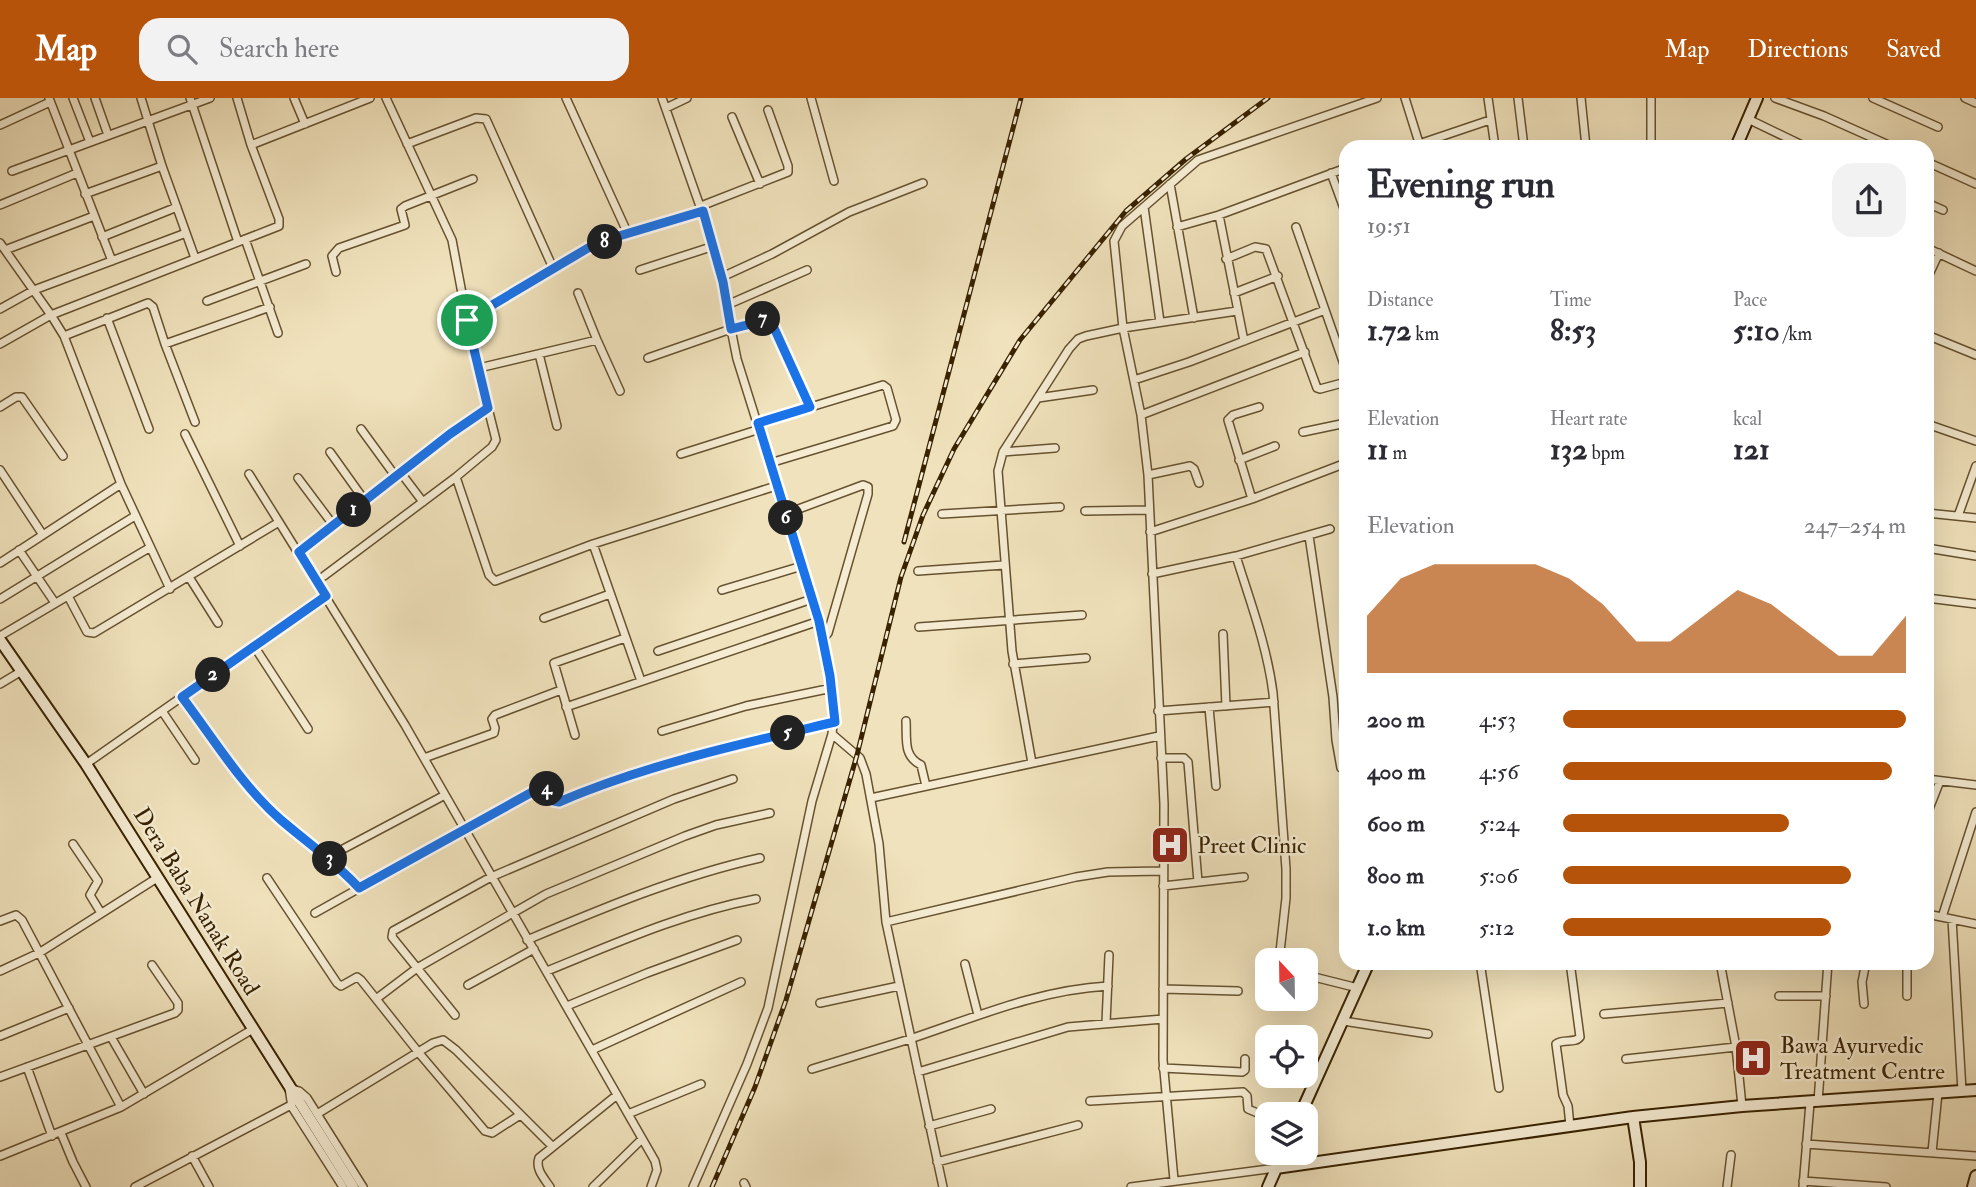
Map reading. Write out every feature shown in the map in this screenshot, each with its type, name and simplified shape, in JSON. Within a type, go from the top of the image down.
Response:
[{"type":"main road","points":[[1739,140],[1757,98]]},
{"type":"main road","name":"Dera Baba Nanak Road","points":[[0,638],[20,672],[86,764],[253,1029],[289,1088],[294,1103],[353,1187]]},
{"type":"main road","points":[[1306,1102],[1366,970]]},
{"type":"main road","points":[[1276,1168],[1633,1117],[1742,1106],[1976,1090]]},
{"type":"main road","points":[[1633,1117],[1640,1162],[1640,1187]]},
{"type":"main road","points":[[1268,1187],[1277,1165]]},
{"type":"main road","points":[[1973,1187],[1976,1176]]},
{"type":"street","points":[[73,98],[90,142]]},
{"type":"street","points":[[95,98],[108,135]]},
{"type":"street","points":[[141,98],[195,258]]},
{"type":"street","points":[[12,171],[192,101],[210,98]]},
{"type":"street","points":[[0,344],[51,315],[275,229],[280,223],[237,98]]},
{"type":"street","points":[[294,98],[305,124]]},
{"type":"street","points":[[251,145],[305,124],[348,102],[370,98]]},
{"type":"street","points":[[324,576],[456,477],[495,444],[452,240],[386,98]]},
{"type":"street","points":[[566,98],[628,234]]},
{"type":"street","points":[[662,98],[714,246],[737,359],[819,621],[832,688],[835,722],[812,801],[768,1008],[747,1065],[693,1187]]},
{"type":"street","points":[[666,108],[687,98]]},
{"type":"street","points":[[811,98],[834,181]]},
{"type":"street","points":[[1174,1180],[1163,1068],[1164,804],[1149,475],[1141,415],[1123,328],[1114,241],[1122,226],[1202,158],[1377,98]]},
{"type":"street","points":[[1405,98],[1418,140]]},
{"type":"street","points":[[1488,98],[1494,140]]},
{"type":"street","points":[[1518,98],[1523,140]]},
{"type":"street","points":[[1581,98],[1585,140]]},
{"type":"street","points":[[1651,98],[1651,140]]},
{"type":"street","points":[[1774,98],[1824,116],[1877,140]]},
{"type":"street","points":[[1873,98],[1938,127]]},
{"type":"street","points":[[1965,98],[1976,103]]},
{"type":"street","points":[[0,125],[49,100],[111,261]]},
{"type":"street","points":[[192,101],[278,333]]},
{"type":"street","points":[[467,320],[588,248],[702,208],[785,174],[789,169],[768,110]]},
{"type":"street","points":[[732,117],[760,184]]},
{"type":"street","points":[[407,144],[477,118],[486,119],[553,268]]},
{"type":"street","points":[[1434,140],[1490,120]]},
{"type":"street","points":[[1748,120],[1791,140]]},
{"type":"street","points":[[1934,165],[1976,184]]},
{"type":"street","points":[[85,194],[162,166]]},
{"type":"street","points":[[1177,227],[1219,215],[1339,170]]},
{"type":"street","points":[[0,205],[78,173]]},
{"type":"street","points":[[1331,173],[1339,195]]},
{"type":"street","points":[[336,272],[332,262],[334,252],[338,248],[405,225],[402,207],[473,179]]},
{"type":"street","points":[[722,277],[772,254],[849,212],[923,183]]},
{"type":"street","points":[[1170,184],[1194,318]]},
{"type":"street","points":[[1934,206],[1943,210]]},
{"type":"street","points":[[102,237],[177,207]]},
{"type":"street","points":[[1144,207],[1160,322]]},
{"type":"street","points":[[1219,215],[1244,341]]},
{"type":"street","points":[[94,216],[3,247],[64,336],[121,484],[170,589]]},
{"type":"street","points":[[1296,227],[1339,350]]},
{"type":"street","points":[[0,309],[34,290],[186,233]]},
{"type":"street","points":[[640,270],[714,246]]},
{"type":"street","points":[[1226,259],[1255,247],[1263,247],[1269,252],[1318,389],[1339,384]]},
{"type":"street","points":[[1934,251],[1976,271]]},
{"type":"street","points":[[1934,262],[1938,253]]},
{"type":"street","points":[[207,301],[306,264]]},
{"type":"street","points":[[727,305],[807,270]]},
{"type":"street","points":[[1234,293],[1278,276]]},
{"type":"street","points":[[578,293],[620,391]]},
{"type":"street","points":[[64,336],[148,303],[153,307],[195,422]]},
{"type":"street","points":[[166,344],[270,307]]},
{"type":"street","points":[[1133,380],[1189,362],[1325,310]]},
{"type":"street","points":[[1032,763],[1013,664],[1009,622],[998,471],[1003,452],[1078,339],[1123,328],[1237,311]]},
{"type":"street","points":[[107,318],[149,429]]},
{"type":"street","points":[[648,358],[731,329],[770,319],[810,407]]},
{"type":"street","points":[[1934,338],[1976,355]]},
{"type":"street","points":[[479,368],[597,340]]},
{"type":"street","points":[[1141,415],[1305,352]]},
{"type":"street","points":[[539,354],[557,426]]},
{"type":"street","points":[[681,454],[810,407],[883,385],[887,388],[897,422],[893,426],[770,463]]},
{"type":"street","points":[[1038,398],[1093,390]]},
{"type":"street","points":[[0,407],[16,397],[22,397],[62,456]]},
{"type":"street","points":[[1252,499],[1228,420],[1233,415],[1259,407]]},
{"type":"street","points":[[299,552],[450,434],[488,408]]},
{"type":"street","points":[[1303,432],[1339,424]]},
{"type":"street","points":[[1934,426],[1976,441]]},
{"type":"street","points":[[361,429],[423,502]]},
{"type":"street","points":[[185,434],[240,546]]},
{"type":"street","points":[[1239,460],[1275,446]]},
{"type":"street","points":[[1003,452],[1055,448]]},
{"type":"street","points":[[330,452],[365,501]]},
{"type":"street","points":[[1149,475],[1190,466],[1194,469],[1199,483]]},
{"type":"street","points":[[1150,531],[1252,499],[1339,466]]},
{"type":"street","points":[[1958,516],[1976,466]]},
{"type":"street","points":[[0,470],[44,534]]},
{"type":"street","points":[[248,474],[299,552],[424,758],[655,1161],[657,1170],[651,1187]]},
{"type":"street","points":[[456,477],[489,575],[495,580],[593,544],[776,486]]},
{"type":"street","points":[[298,478],[334,526]]},
{"type":"street","points":[[0,563],[121,484]]},
{"type":"street","points":[[785,514],[863,485],[868,487],[828,633],[823,639]]},
{"type":"street","points":[[942,514],[1060,507]]},
{"type":"street","points":[[1085,510],[1149,510]]},
{"type":"street","points":[[1934,514],[1976,518]]},
{"type":"street","points":[[0,599],[135,516]]},
{"type":"street","points":[[68,596],[90,634],[189,578],[279,522]]},
{"type":"street","points":[[1152,574],[1236,556],[1330,530]]},
{"type":"street","points":[[1309,536],[1333,697],[1339,758]]},
{"type":"street","points":[[593,544],[640,681]]},
{"type":"street","points":[[0,638],[149,548]]},
{"type":"street","points":[[1934,549],[1976,555]]},
{"type":"street","points":[[19,550],[55,603]]},
{"type":"street","points":[[1236,556],[1270,668],[1274,702],[1286,869],[1280,948]]},
{"type":"street","points":[[918,571],[1004,565]]},
{"type":"street","points":[[722,590],[802,566]]},
{"type":"street","points":[[189,578],[218,624]]},
{"type":"street","points":[[544,618],[610,594]]},
{"type":"street","points":[[86,764],[326,596]]},
{"type":"street","points":[[658,651],[812,599]]},
{"type":"street","points":[[1934,599],[1976,604]]},
{"type":"street","points":[[919,627],[1082,615]]},
{"type":"street","points":[[566,707],[819,621]]},
{"type":"street","points":[[1223,634],[1226,706]]},
{"type":"street","points":[[575,735],[554,663],[625,638]]},
{"type":"street","points":[[254,646],[307,729]]},
{"type":"street","points":[[1013,664],[1086,658]]},
{"type":"street","points":[[0,684],[20,672]]},
{"type":"street","points":[[662,731],[746,706],[832,688]]},
{"type":"street","points":[[424,758],[494,733],[496,730],[493,716],[561,690]]},
{"type":"street","points":[[182,697],[258,796],[281,820],[328,857],[359,888]]},
{"type":"street","points":[[1158,711],[1274,702]]},
{"type":"street","points":[[1209,707],[1216,786]]},
{"type":"street","points":[[162,711],[195,760]]},
{"type":"street","points":[[906,720],[908,755],[911,760],[921,765],[926,786]]},
{"type":"street","points":[[315,913],[543,786],[554,801],[559,802],[632,773],[690,756],[835,722]]},
{"type":"street","points":[[832,734],[864,764],[879,844],[886,922],[943,1187]]},
{"type":"street","points":[[871,798],[1159,736]]},
{"type":"street","points":[[1161,758],[1184,758],[1188,762],[1198,882]]},
{"type":"street","points":[[455,1015],[391,933],[491,877],[674,799],[733,779]]},
{"type":"street","points":[[1934,780],[1976,785]]},
{"type":"street","points":[[1934,796],[1940,781]]},
{"type":"street","points":[[328,857],[445,795]]},
{"type":"street","points":[[1942,917],[1976,811]]},
{"type":"street","points":[[376,999],[417,968],[546,894],[685,836],[716,825],[770,813]]},
{"type":"street","points":[[73,844],[98,881],[90,895],[101,913]]},
{"type":"street","points":[[527,940],[659,887],[760,858]]},
{"type":"street","points":[[886,922],[1076,877],[1108,872],[1163,871]]},
{"type":"street","points":[[1163,886],[1244,877]]},
{"type":"street","points":[[0,971],[39,953],[157,878]]},
{"type":"street","points":[[267,878],[337,983],[344,985],[359,978],[487,1133],[492,1133],[520,1115]]},
{"type":"street","points":[[547,971],[682,918],[723,905],[756,899]]},
{"type":"street","points":[[1934,915],[1976,924]]},
{"type":"street","points":[[0,921],[19,916],[121,1107]]},
{"type":"street","points":[[1952,919],[1962,1091]]},
{"type":"street","points":[[567,1006],[737,940]]},
{"type":"street","points":[[468,985],[534,949]]},
{"type":"street","points":[[1106,1023],[1109,955]]},
{"type":"street","points":[[965,964],[978,1014]]},
{"type":"street","points":[[0,1077],[178,1010],[178,1003],[152,965]]},
{"type":"street","points":[[1481,970],[1499,1088]]},
{"type":"street","points":[[1570,1126],[1556,1046],[1558,1042],[1577,1040],[1580,1037],[1571,970]]},
{"type":"street","points":[[1722,970],[1736,1047],[1742,1106]]},
{"type":"street","points":[[1828,970],[1803,1184],[1886,1187]]},
{"type":"street","points":[[1864,970],[1862,982],[1864,1004]]},
{"type":"street","points":[[1907,970],[1907,996]]},
{"type":"street","points":[[1318,978],[1358,988]]},
{"type":"street","points":[[592,1050],[741,982]]},
{"type":"street","points":[[820,1003],[899,986]]},
{"type":"street","points":[[812,1069],[911,1039],[1000,1006],[1061,991],[1108,986]]},
{"type":"street","points":[[1163,989],[1238,991]]},
{"type":"street","points":[[1779,996],[1826,996]]},
{"type":"street","points":[[1604,1014],[1728,1003]]},
{"type":"street","points":[[0,1036],[69,1008]]},
{"type":"street","points":[[918,1072],[1068,1027],[1163,1019]]},
{"type":"street","points":[[1343,1021],[1427,1034]]},
{"type":"street","points":[[0,1156],[121,1107],[253,1029]]},
{"type":"street","points":[[111,1037],[144,1094]]},
{"type":"street","points":[[317,1114],[433,1043],[443,1040],[552,1146]]},
{"type":"street","points":[[1626,1059],[1736,1047]]},
{"type":"street","points":[[1163,1068],[1242,1072],[1245,1070],[1245,1059]]},
{"type":"street","points":[[27,1067],[52,1136]]},
{"type":"street","points":[[628,1114],[701,1084]]},
{"type":"street","points":[[289,1088],[303,1094],[363,1187]]},
{"type":"street","points":[[1090,1101],[1243,1092],[1247,1096],[1248,1109],[1255,1112]]},
{"type":"street","points":[[1932,1153],[1938,1093]]},
{"type":"street","points":[[550,1187],[537,1164],[539,1158],[617,1095]]},
{"type":"street","points":[[135,1187],[146,1184],[192,1156],[294,1103],[343,1187]]},
{"type":"street","points":[[929,1126],[991,1109]]},
{"type":"street","points":[[937,1162],[1078,1125]]},
{"type":"street","points":[[61,1133],[86,1187]]},
{"type":"street","points":[[593,1187],[642,1139]]},
{"type":"street","points":[[1806,1143],[1976,1156]]},
{"type":"street","points":[[1727,1187],[1731,1155]]},
{"type":"street","points":[[192,1156],[209,1187]]},
{"type":"street","points":[[1131,1187],[1276,1168]]},
{"type":"railway","points":[[904,542],[1021,98]]},
{"type":"railway","points":[[712,1187],[755,1087],[786,1000],[857,755],[901,577],[923,515],[954,449],[1020,340],[1126,211],[1186,159],[1268,98]]},
{"type":"place","name":"Preet Clinic","points":[[1170,845]]},
{"type":"place","name":"Bawa Ayurvedic Treatment Centre","points":[[1753,1058]]},
{"type":"route","points":[[703,211],[723,282],[731,329],[767,318],[773,321],[810,407],[758,423],[819,621],[827,656],[835,722],[690,756],[632,773],[556,803],[546,787],[540,787],[359,888],[316,846],[281,820],[258,796],[182,697],[326,596],[299,552],[450,434],[488,408],[467,320],[588,248],[703,211]]}]
